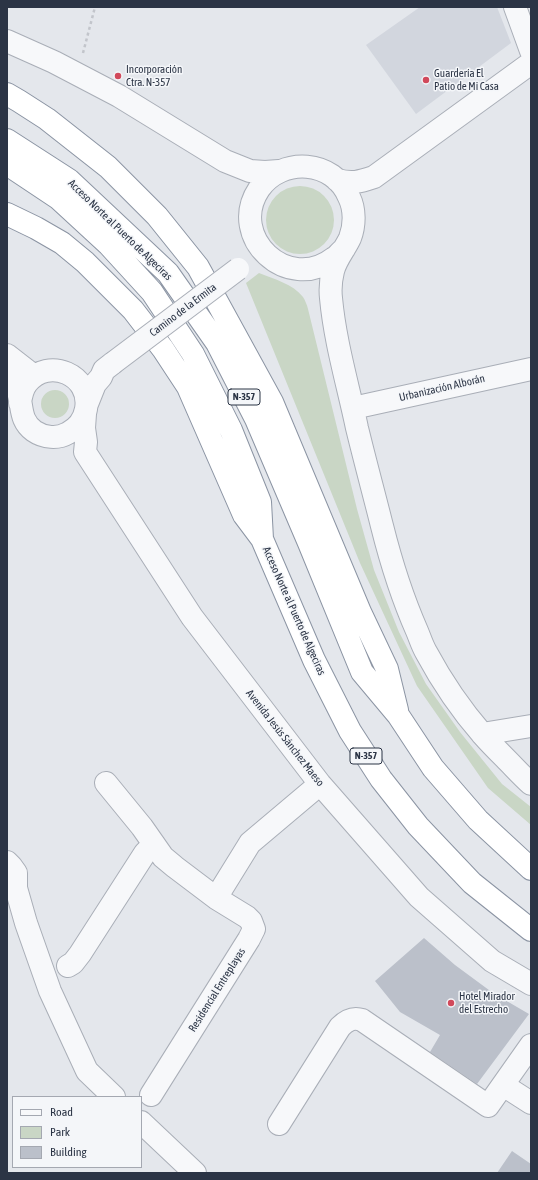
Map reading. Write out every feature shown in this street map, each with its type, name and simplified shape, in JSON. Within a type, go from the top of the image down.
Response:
[{"type":"highway","points":[[7,94],[47,119],[108,167],[157,216],[198,268],[272,402],[360,612],[387,669],[398,715]]},
{"type":"highway","name":"Acceso Norte al Puerto de Algeciras","points":[[7,140],[69,180],[168,273],[217,343],[256,419],[362,672],[398,715],[433,768],[478,820],[531,868]]},
{"type":"highway","name":"Acceso Norte al Puerto de Algeciras","points":[[7,164],[58,198],[109,244],[152,292],[193,354],[231,430],[260,502],[262,539],[314,660],[350,731],[381,779],[418,826],[472,883],[531,930]]},
{"type":"highway","points":[[7,214],[62,243],[86,262],[133,310],[163,349],[188,387],[244,515],[262,539]]},
{"type":"street","points":[[515,7],[531,51]]},
{"type":"street","points":[[7,41],[54,62],[119,96],[225,161],[250,171],[279,171],[291,167],[304,166],[316,168],[328,173],[337,180],[348,194],[354,213]]},
{"type":"street","points":[[531,63],[374,177],[365,188],[354,213],[350,238],[334,270],[330,293],[333,320],[363,453],[392,566],[406,606],[425,651],[452,695],[482,734],[531,784]]},
{"type":"street","points":[[279,171],[260,187],[254,198],[251,210],[250,223],[253,235],[258,246],[266,256],[276,263],[288,268],[300,270],[313,269],[335,258],[344,248]]},
{"type":"street","points":[[337,180],[349,183],[360,182],[374,177]]},
{"type":"street","name":"Camino de la Ermita","points":[[86,409],[95,384],[109,366],[262,250]]},
{"type":"street","points":[[7,355],[34,376]]},
{"type":"street","points":[[20,403],[26,383],[34,376],[44,371],[54,370],[64,372],[80,372],[109,366]]},
{"type":"street","name":"Urbanización Alborán","points":[[353,408],[531,369]]},
{"type":"street","points":[[7,377],[18,393],[22,416],[33,430],[42,435],[53,437],[68,444],[77,451],[85,452],[85,393],[81,384],[74,377],[64,372]]},
{"type":"street","points":[[53,437],[63,436],[73,431],[80,424],[86,409]]},
{"type":"street","name":"Avenida Jesús Sánchez Maeso","points":[[85,452],[192,617],[320,784],[419,897],[492,961],[531,984]]},
{"type":"street","points":[[482,734],[531,726]]},
{"type":"street","name":"Residencial Entreplayas","points":[[106,783],[142,827],[163,857],[216,898],[247,917],[254,928],[253,933],[151,1094]]},
{"type":"street","points":[[216,898],[250,843],[320,784]]},
{"type":"street","points":[[68,966],[73,963],[80,954],[138,863],[154,844]]},
{"type":"street","points":[[7,862],[12,866],[16,873],[16,888],[26,923],[50,991],[87,1071],[113,1096]]},
{"type":"street","points":[[279,1124],[333,1037],[340,1027],[350,1019],[357,1018],[362,1020],[488,1106],[531,1045]]},
{"type":"street","points":[[503,1085],[531,1103]]},
{"type":"street","points":[[142,1123],[195,1173]]},
{"type":"path","points":[[78,74],[95,7]]},
{"type":"shaded area","name":"Guardería El Patio de Mi Casa","points":[[420,7],[497,7],[511,43],[416,114],[366,45]]},
{"type":"green space","points":[[293,186],[307,186],[319,191],[329,201],[334,213],[334,227],[329,239],[319,249],[307,254],[293,254],[281,249],[271,239],[266,227],[266,213],[271,201],[281,191]]},
{"type":"green space","points":[[259,273],[283,282],[299,292],[307,304],[357,509],[374,570],[399,632],[426,684],[460,732],[502,784],[531,807],[531,825],[488,788],[417,686],[360,563],[246,283]]},
{"type":"green space","points":[[55,390],[65,394],[69,404],[65,414],[55,418],[45,414],[41,404],[45,394]]},
{"type":"building","name":"Hotel Mirador del Estrecho","points":[[424,938],[455,965],[493,993],[529,1014],[477,1084],[430,1052],[440,1035],[400,1012],[375,981]]},
{"type":"building","points":[[512,1151],[531,1164],[531,1173],[497,1173]]},
{"type":"place","name":"Incorporación Ctra. N-357","points":[[118,76]]},
{"type":"place","name":"Guardería El Patio de Mi Casa","points":[[426,80]]},
{"type":"place","name":"Hotel Mirador del Estrecho","points":[[451,1003]]}]
